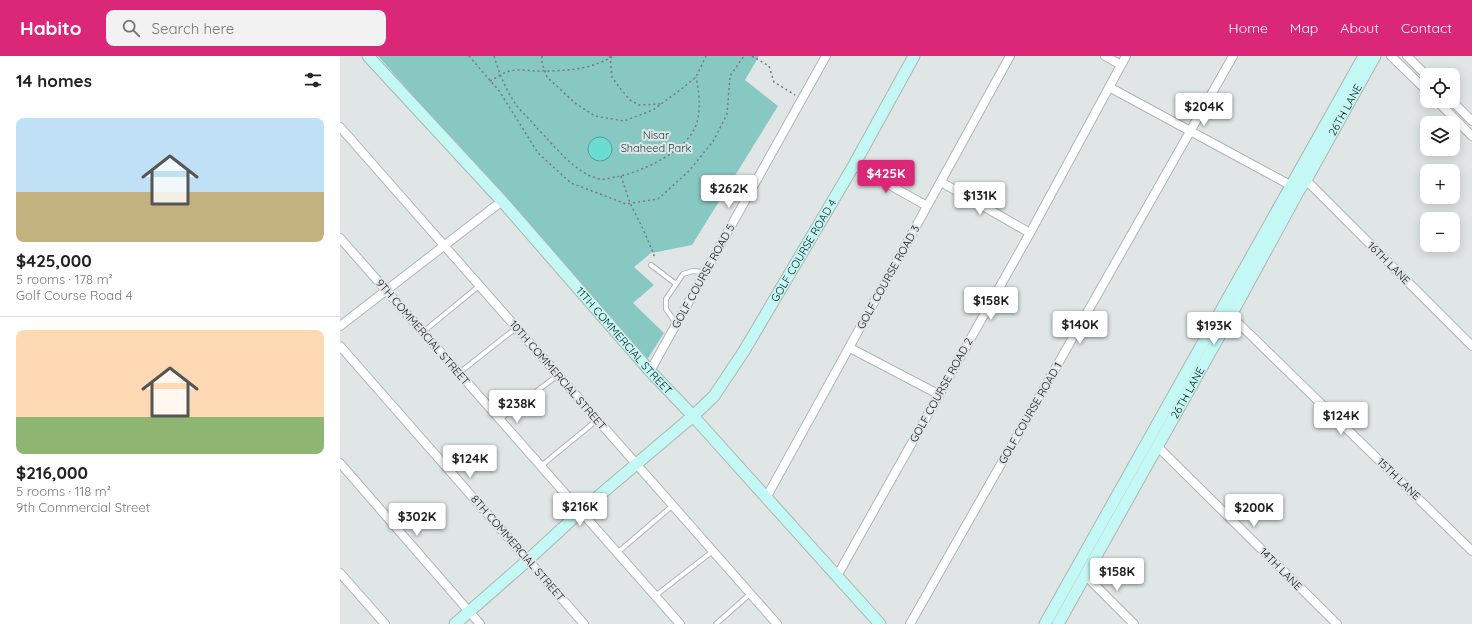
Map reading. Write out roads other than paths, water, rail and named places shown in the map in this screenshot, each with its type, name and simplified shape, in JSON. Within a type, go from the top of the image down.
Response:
[{"type":"street","name":"11TH COMMERCIAL STREET","points":[[368,56],[502,201],[650,371],[693,416],[880,624]]},
{"type":"street","name":"GOLF COURSE ROAD 5","points":[[650,371],[826,56]]},
{"type":"street","name":"GOLF COURSE ROAD 4","points":[[455,624],[581,511],[693,416],[714,396],[744,351],[854,165],[914,56]]},
{"type":"street","name":"GOLF COURSE ROAD 3","points":[[766,498],[1010,56]]},
{"type":"street","points":[[1105,56],[1122,65]]},
{"type":"street","name":"GOLF COURSE ROAD 2","points":[[837,576],[938,394],[1030,233],[1126,56]]},
{"type":"street","name":"GOLF COURSE ROAD 1","points":[[910,624],[1233,56]]},
{"type":"street","points":[[1045,624],[1290,185],[1364,56]]},
{"type":"street","name":"26TH LANE","points":[[1058,624],[1375,56]]},
{"type":"street","points":[[1391,56],[1420,84]]},
{"type":"street","points":[[1408,56],[1420,69]]},
{"type":"street","points":[[1109,87],[1290,185]]},
{"type":"street","points":[[1444,108],[1472,136]]},
{"type":"street","points":[[1459,108],[1472,121]]},
{"type":"street","name":"10TH COMMERCIAL STREET","points":[[340,127],[777,624]]},
{"type":"street","points":[[854,165],[927,206]]},
{"type":"street","name":"16TH LANE","points":[[1306,180],[1472,346]]},
{"type":"street","points":[[941,182],[1030,233]]},
{"type":"street","points":[[340,326],[443,244],[502,201]]},
{"type":"street","name":"9TH COMMERCIAL STREET","points":[[340,238],[680,624]]},
{"type":"street","name":"15TH LANE","points":[[1222,308],[1231,315],[1472,551]]},
{"type":"street","name":"8TH COMMERCIAL STREET","points":[[340,346],[584,624]]},
{"type":"street","points":[[850,348],[938,394]]},
{"type":"street","name":"14TH LANE","points":[[1157,446],[1337,624]]},
{"type":"street","points":[[340,463],[480,624]]},
{"type":"street","points":[[340,573],[385,624]]},
{"type":"street","points":[[1085,575],[1134,624]]},
{"type":"lane","points":[[651,265],[676,284]]},
{"type":"lane","points":[[677,324],[666,309],[666,299],[683,274],[688,271],[706,272]]},
{"type":"lane","points":[[423,332],[480,286]]},
{"type":"lane","points":[[459,373],[517,328]]},
{"type":"lane","points":[[500,419],[558,375]]},
{"type":"lane","points":[[541,466],[598,420]]},
{"type":"lane","points":[[617,553],[673,505]]},
{"type":"lane","points":[[655,596],[713,551]]},
{"type":"lane","points":[[716,624],[750,594]]},
{"type":"park label","name":"Nisar Shaheed Park","points":[[656,141]]}]
